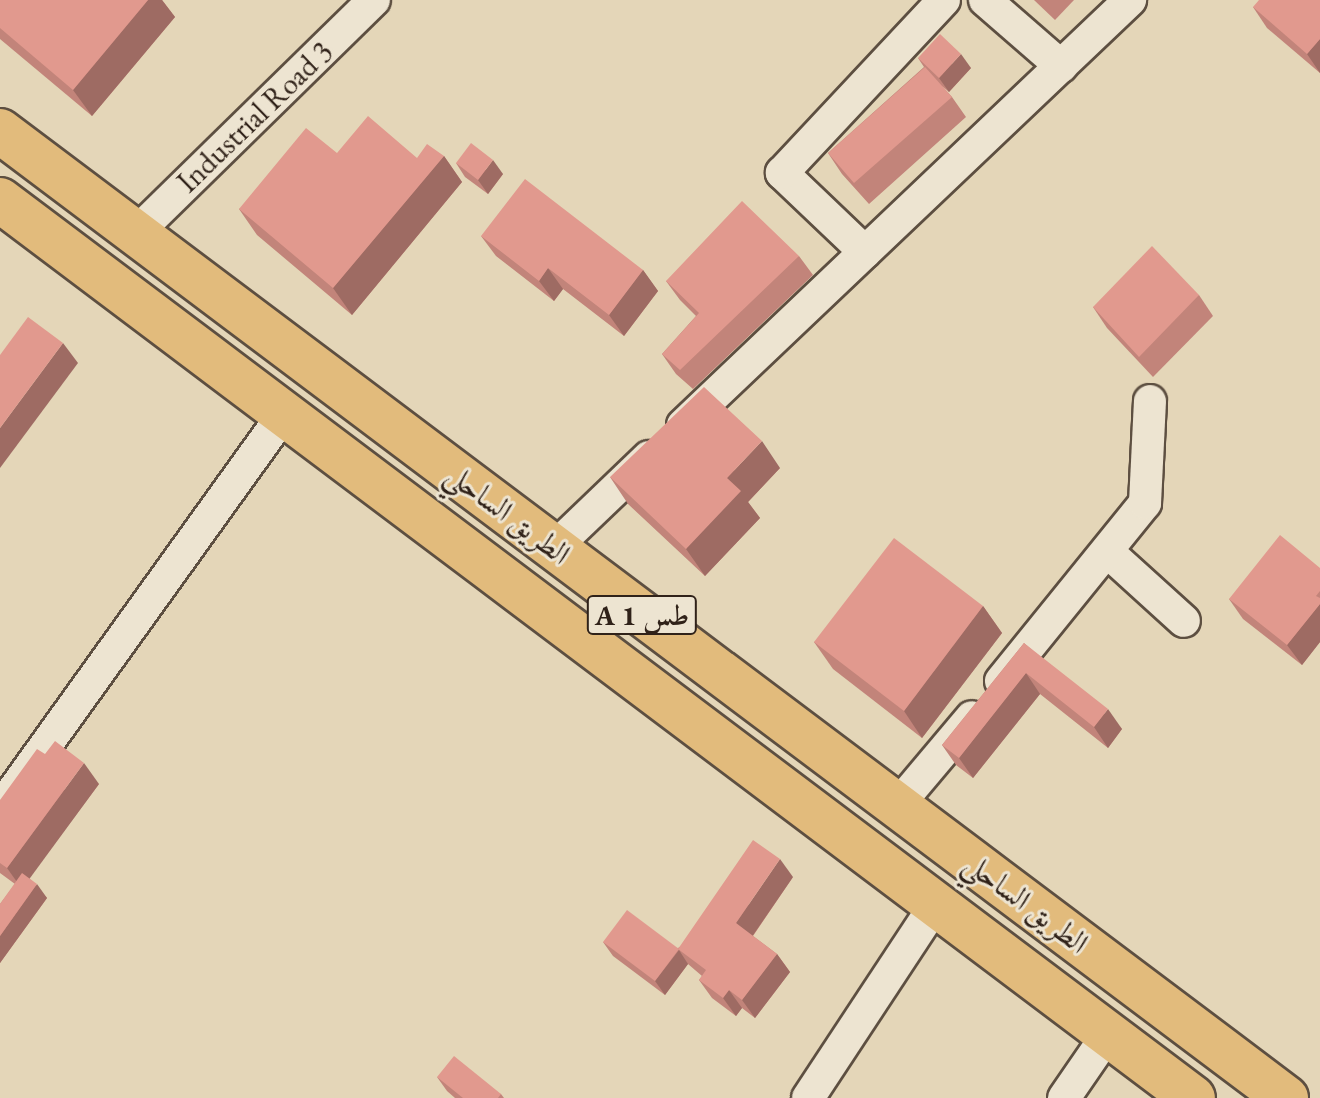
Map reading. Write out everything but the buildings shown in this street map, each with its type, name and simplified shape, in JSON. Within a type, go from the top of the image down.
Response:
[{"type":"highway","name":"الطريق الساحلي","points":[[0,131],[1286,1098]]},
{"type":"highway","name":"الطريق الساحلي","points":[[0,200],[1193,1098]]},
{"type":"street","name":"Industrial Road 3","points":[[136,233],[374,0]]},
{"type":"street","points":[[865,252],[782,173],[944,0]]},
{"type":"street","points":[[985,0],[1061,66]]},
{"type":"street","points":[[553,549],[1130,0]]},
{"type":"street","points":[[897,806],[1109,553],[1145,503],[1150,401]]},
{"type":"street","points":[[0,809],[284,414]]},
{"type":"street","points":[[1109,553],[1184,621]]},
{"type":"street","points":[[808,1098],[936,904]]},
{"type":"street","points":[[1064,1098],[1108,1034]]}]
